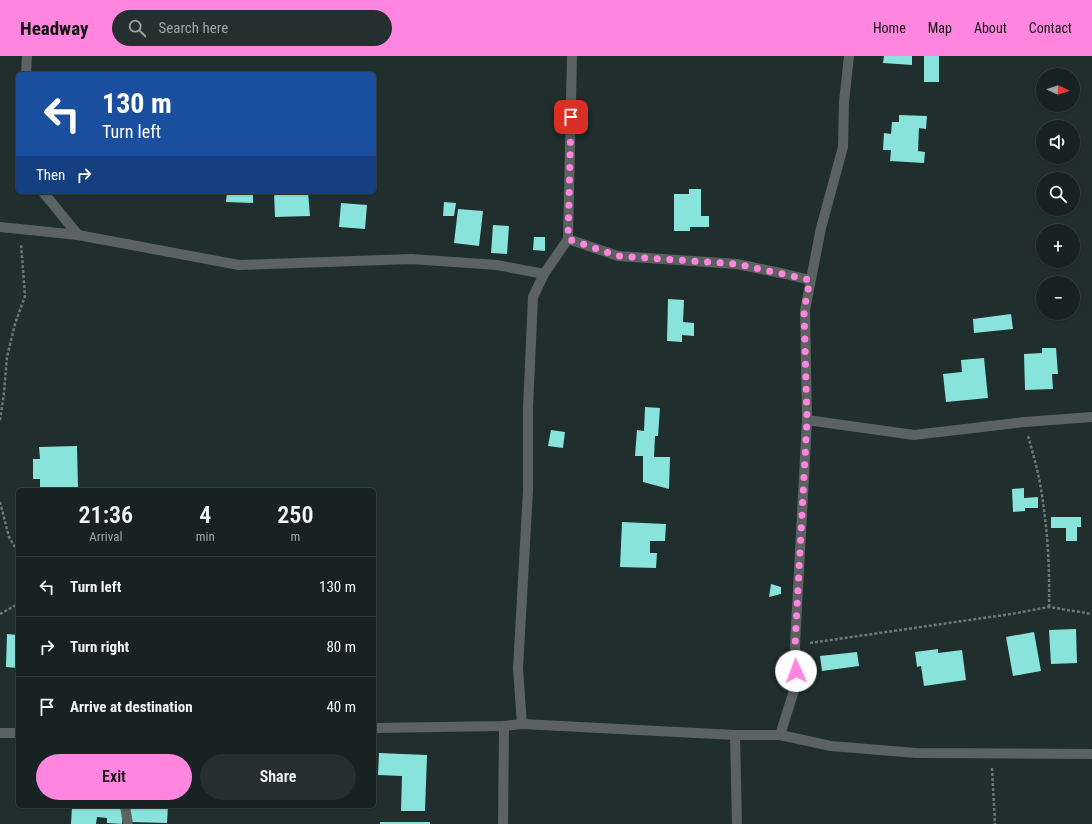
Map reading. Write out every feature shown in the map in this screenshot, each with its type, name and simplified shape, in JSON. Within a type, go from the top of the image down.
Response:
[{"type":"street","points":[[26,72],[27,56]]},
{"type":"street","points":[[522,724],[518,669],[528,490],[528,408],[532,305],[533,297],[544,274],[568,239],[572,56]]},
{"type":"street","points":[[780,735],[796,684],[795,645],[807,420],[804,310],[821,228],[843,147],[844,102],[848,56]]},
{"type":"street","points":[[45,194],[78,235]]},
{"type":"street","points":[[0,227],[78,235],[239,266],[412,259],[497,265],[544,274]]},
{"type":"street","points":[[568,239],[618,256],[737,264],[810,280]]},
{"type":"street","points":[[807,420],[914,435],[1025,422],[1092,417]]},
{"type":"street","points":[[376,728],[504,726],[522,724],[735,735],[780,735],[831,746],[916,753],[1092,754]]},
{"type":"street","points":[[503,824],[504,726]]},
{"type":"street","points":[[0,733],[16,733]]},
{"type":"street","points":[[735,735],[737,824]]},
{"type":"street","points":[[125,808],[128,824]]},
{"type":"path","points":[[0,420],[7,357],[24,296],[21,230]]},
{"type":"path","points":[[1025,422],[1039,478],[1050,570],[1049,607]]},
{"type":"path","points":[[0,502],[9,537],[16,549]]},
{"type":"path","points":[[0,614],[16,605]]},
{"type":"path","points":[[795,645],[952,623],[1049,607],[1092,614]]},
{"type":"path","points":[[991,754],[995,824]]},
{"type":"building","points":[[884,56],[912,56],[912,65],[883,63]]},
{"type":"building","points":[[924,56],[939,56],[939,82],[924,82]]},
{"type":"building","points":[[899,115],[927,116],[926,129],[919,128],[918,151],[925,152],[924,163],[890,161],[891,150],[883,150],[884,133],[891,134],[892,122],[899,122]]},
{"type":"building","points":[[689,189],[701,189],[701,216],[709,216],[709,227],[690,227],[690,231],[674,231],[674,194],[689,194]]},
{"type":"building","points":[[227,194],[253,194],[253,203],[226,202]]},
{"type":"building","points":[[274,194],[308,194],[310,216],[275,217]]},
{"type":"building","points":[[444,202],[456,203],[454,216],[443,216]]},
{"type":"building","points":[[341,203],[367,205],[365,229],[339,227]]},
{"type":"building","points":[[458,209],[483,211],[479,246],[454,243]]},
{"type":"building","points":[[493,225],[509,226],[507,254],[491,253]]},
{"type":"building","points":[[534,237],[545,237],[545,251],[533,250]]},
{"type":"building","points":[[668,299],[684,300],[683,322],[694,323],[694,336],[682,335],[682,342],[667,341]]},
{"type":"building","points":[[1011,314],[1013,329],[974,333],[973,319]]},
{"type":"building","points":[[1042,348],[1056,348],[1058,374],[1052,374],[1053,389],[1025,390],[1024,354],[1042,353]]},
{"type":"building","points":[[984,358],[988,398],[946,402],[943,374],[962,372],[961,360]]},
{"type":"building","points":[[645,407],[660,408],[658,436],[655,436],[654,457],[670,457],[669,489],[643,482],[643,456],[635,456],[637,430],[644,431]]},
{"type":"building","points":[[551,430],[565,432],[563,448],[548,446]]},
{"type":"building","points":[[77,446],[78,487],[40,488],[40,479],[33,479],[33,459],[40,459],[39,447]]},
{"type":"building","points":[[1024,488],[1024,498],[1038,497],[1038,508],[1025,508],[1025,511],[1013,512],[1012,489]]},
{"type":"building","points":[[1051,517],[1081,517],[1081,527],[1077,527],[1077,541],[1066,541],[1066,528],[1051,528]]},
{"type":"building","points":[[622,522],[666,524],[665,541],[650,541],[650,553],[657,553],[656,568],[620,567]]},
{"type":"building","points":[[771,584],[781,587],[781,594],[769,597]]},
{"type":"building","points":[[1076,629],[1077,663],[1051,664],[1049,630]]},
{"type":"building","points":[[1034,632],[1041,671],[1013,676],[1006,637]]},
{"type":"building","points":[[7,634],[16,635],[16,668],[6,667]]},
{"type":"building","points":[[938,649],[938,653],[962,650],[966,680],[924,686],[921,666],[917,667],[915,652]]},
{"type":"building","points":[[857,652],[859,666],[822,671],[820,656]]},
{"type":"building","points":[[379,753],[427,755],[425,811],[401,811],[402,776],[378,775]]},
{"type":"building","points":[[72,808],[123,808],[122,824],[107,823],[107,818],[97,817],[96,824],[71,824]]},
{"type":"building","points":[[130,808],[168,808],[167,823],[130,822]]},
{"type":"building","points":[[380,822],[430,822],[430,824],[380,824]]},
{"type":"route","points":[[571,117],[568,239],[618,256],[737,264],[810,280],[804,310],[807,420],[795,645],[796,671]]}]
